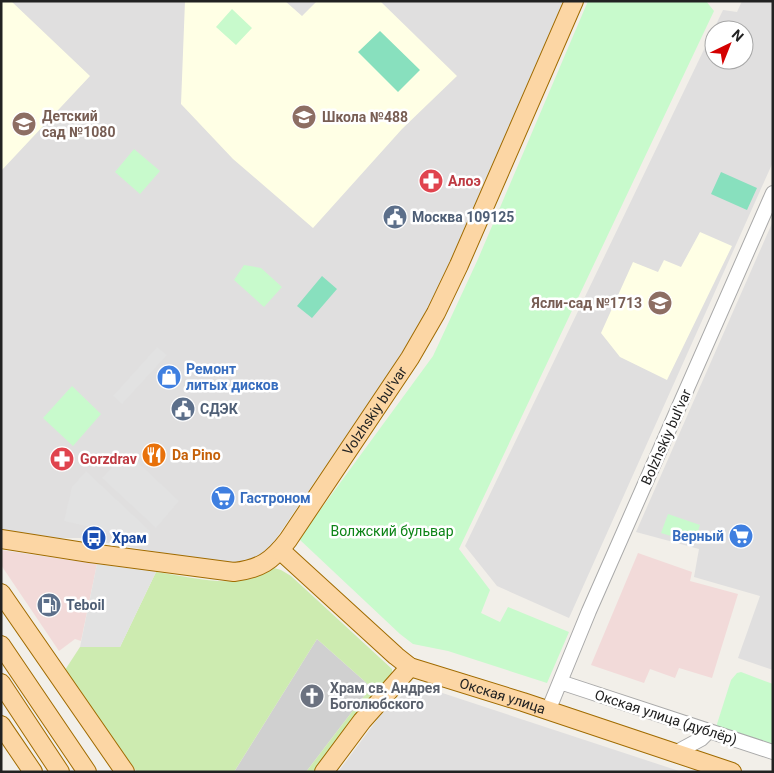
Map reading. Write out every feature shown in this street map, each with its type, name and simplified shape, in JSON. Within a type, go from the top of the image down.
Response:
[{"type":"main road","name":"Volzhskiy bul'var","points":[[1,539],[234,572],[244,571],[264,564],[273,558],[406,364],[432,322],[459,265],[574,1]]},
{"type":"main road","name":"Окская улица","points":[[280,550],[394,655],[410,667],[732,772]]},
{"type":"main road","points":[[1,593],[125,772]]},
{"type":"main road","points":[[1,644],[87,772]]},
{"type":"main road","points":[[324,772],[362,721],[410,667]]},
{"type":"main road","points":[[1,683],[60,772]]},
{"type":"main road","points":[[4,729],[16,758],[16,772]]},
{"type":"main road","points":[[4,729],[33,772]]},
{"type":"street","name":"Bolzhskiy bul'var","points":[[560,682],[773,193]]},
{"type":"street","points":[[548,711],[560,682]]},
{"type":"street","name":"Окская улица (дублёр)","points":[[560,682],[773,752]]},
{"type":"street","points":[[676,753],[701,739],[709,731]]},
{"type":"shaded area","points":[[1,1],[567,1],[469,230],[428,311],[399,358],[271,546],[261,557],[246,564],[180,556],[80,538],[58,538],[1,530]]},
{"type":"shaded area","name":"Детский сад №1080","points":[[1,1],[11,1],[90,76],[1,171]]},
{"type":"shaded area","name":"Школа №488","points":[[185,1],[285,1],[302,16],[317,1],[380,1],[457,76],[402,129],[313,228],[233,159],[181,104]]},
{"type":"shaded area","points":[[742,1],[773,1],[773,162],[569,618],[497,586],[465,546],[704,49],[704,70],[754,70],[754,20],[718,20],[723,10],[737,12]]},
{"type":"shaded area","points":[[773,221],[773,670],[738,658],[760,596],[694,577],[699,549],[636,532]]},
{"type":"shaded area","name":"Ясли-сад №1713","points":[[700,232],[732,246],[667,380],[620,357],[601,333],[633,262],[658,272],[664,260],[681,267]]},
{"type":"shaded area","points":[[157,347],[167,355],[122,404],[113,396]]},
{"type":"shaded area","points":[[127,452],[179,501],[156,528],[102,478]]},
{"type":"shaded area","points":[[86,471],[150,531],[149,540],[64,521],[72,487]]},
{"type":"shaded area","points":[[1,550],[97,564],[81,641],[75,639],[59,651],[1,565]]},
{"type":"shaded area","points":[[638,553],[692,572],[690,581],[738,594],[712,678],[679,668],[675,678],[650,669],[644,683],[591,665]]},
{"type":"shaded area","points":[[97,564],[156,572],[120,647],[80,647]]},
{"type":"shaded area","points":[[317,639],[371,687],[306,772],[234,772]]},
{"type":"shaded area","points":[[415,684],[682,772],[338,772],[382,713]]},
{"type":"green space","name":"Волжский бульвар","points":[[588,1],[706,1],[714,11],[710,20],[704,20],[704,32],[459,549],[490,590],[481,613],[500,622],[508,607],[569,632],[547,683],[448,651],[413,644],[299,539],[433,356],[478,259]]},
{"type":"green space","points":[[232,9],[252,28],[236,45],[216,27]]},
{"type":"green space","points":[[380,31],[420,70],[398,92],[358,52]]},
{"type":"green space","points":[[134,149],[160,171],[140,194],[115,172]]},
{"type":"green space","points":[[721,172],[757,188],[747,210],[711,194]]},
{"type":"green space","points":[[244,265],[261,268],[282,287],[264,307],[234,280]]},
{"type":"green space","points":[[322,276],[337,289],[312,318],[297,306]]},
{"type":"green space","points":[[72,386],[101,414],[73,446],[43,418]]},
{"type":"green space","points":[[668,514],[700,525],[694,543],[661,533]]},
{"type":"green space","points":[[274,568],[291,576],[392,669],[392,674],[314,772],[306,772],[371,687],[317,639],[234,772],[137,772],[65,670],[80,647],[120,647],[156,572],[217,581],[232,581],[261,575]]},
{"type":"green space","points":[[741,672],[773,684],[773,749],[718,729],[717,724],[731,680],[737,673]]},
{"type":"place","name":"Школа №488","points":[[304,117]]},
{"type":"place","name":"Детский сад №1080","points":[[24,124]]},
{"type":"place","name":"Алоэ","points":[[431,181]]},
{"type":"place","name":"Москва 109125","points":[[395,217]]},
{"type":"place","name":"Ясли-сад №1713","points":[[660,303]]},
{"type":"place","name":"Ремонт литых дисков","points":[[169,377]]},
{"type":"place","name":"СДЭК","points":[[183,409]]},
{"type":"place","name":"Da Pino","points":[[154,455]]},
{"type":"place","name":"Gorzdrav","points":[[62,459]]},
{"type":"place","name":"Гастроном","points":[[223,498]]},
{"type":"place","name":"Верный","points":[[741,536]]},
{"type":"place","name":"Храм","points":[[94,538]]},
{"type":"place","name":"Teboil","points":[[49,605]]},
{"type":"place","name":"Храм св. Андрея Боголюбского","points":[[312,696]]}]
